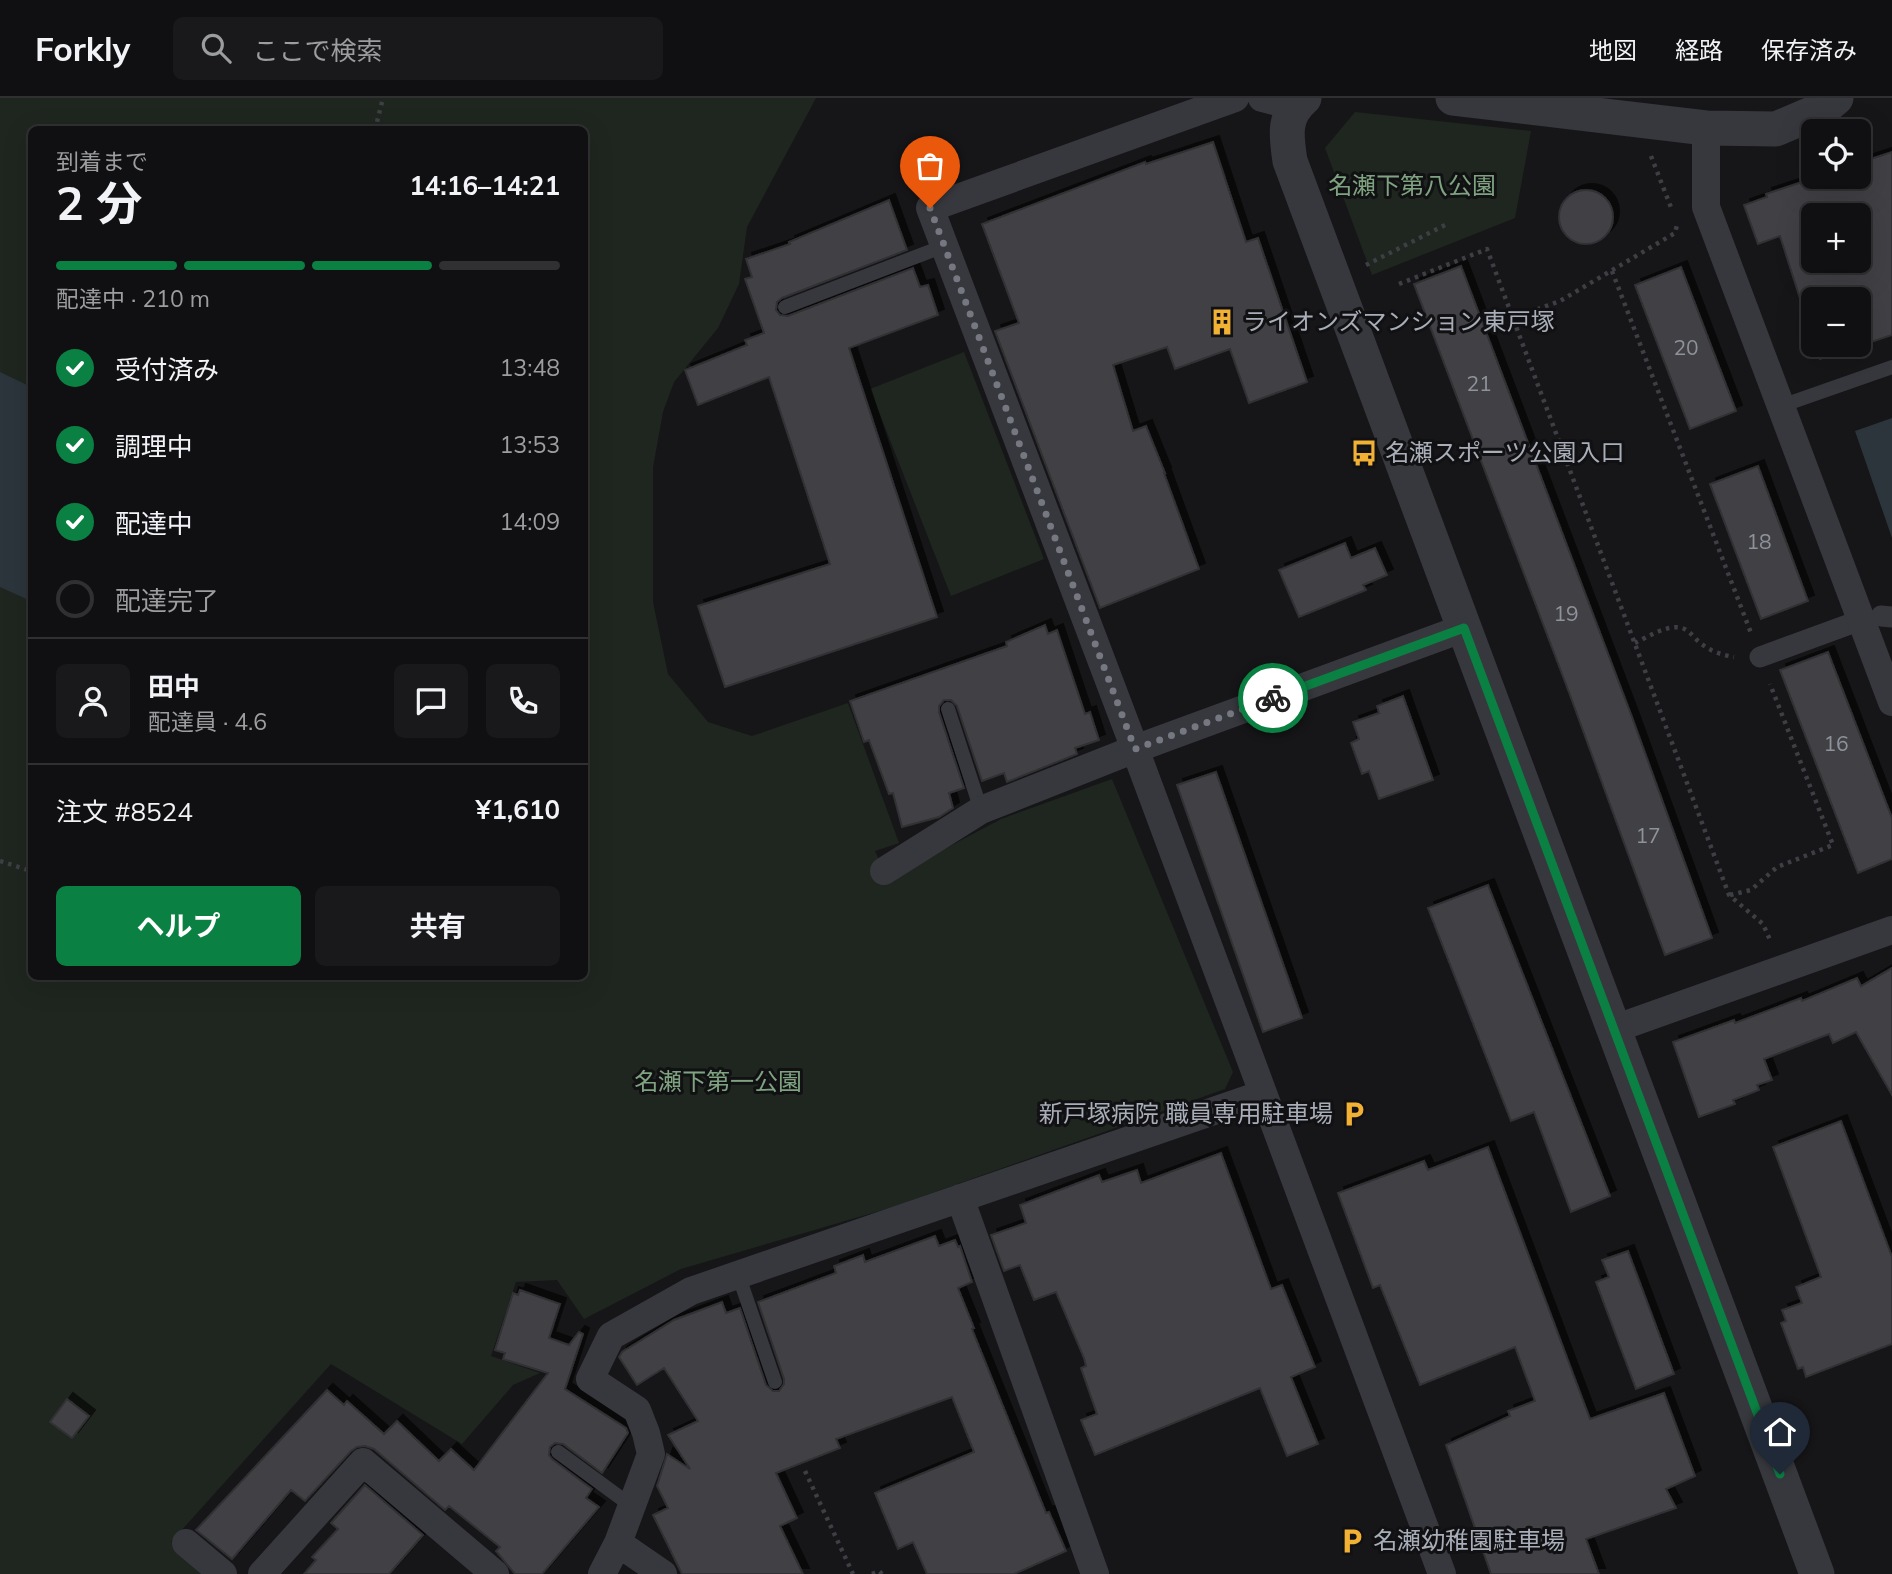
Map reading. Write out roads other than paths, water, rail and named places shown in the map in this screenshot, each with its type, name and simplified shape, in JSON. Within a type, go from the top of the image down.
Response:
[{"type":"street","points":[[1236,98],[930,208],[1442,1574]]},
{"type":"street","points":[[1453,98],[1706,128],[1776,129],[1822,109],[1836,98]]},
{"type":"street","points":[[1287,101],[1286,132],[1290,160],[1817,1574]]},
{"type":"street","points":[[1706,128],[1706,207],[1781,406],[1878,618],[1892,702]]},
{"type":"street","points":[[1760,657],[1878,618]]},
{"type":"street","points":[[884,870],[981,810],[1135,749],[1464,628]]},
{"type":"street","points":[[1614,1029],[1892,930]]},
{"type":"street","points":[[602,1574],[633,1507],[651,1454],[637,1410],[590,1379],[611,1336],[691,1291],[1263,1094]]},
{"type":"street","points":[[960,1198],[1096,1574]]},
{"type":"street","points":[[262,1574],[363,1462],[495,1574]]},
{"type":"street","points":[[186,1543],[223,1574]]},
{"type":"street","points":[[618,1543],[663,1574]]},
{"type":"lane","points":[[785,307],[944,246]]},
{"type":"lane","points":[[1781,406],[1892,367]]},
{"type":"lane","points":[[948,709],[981,810]]},
{"type":"lane","points":[[738,1275],[775,1382]]},
{"type":"lane","points":[[558,1452],[633,1507]]},
{"type":"place","name":"ライオンズマンション東戸塚","points":[[1222,322]]},
{"type":"place","name":"名瀬スポーツ公園入口","points":[[1364,453]]},
{"type":"place","name":"新戸塚病院 職員専用駐車場","points":[[1354,1114]]},
{"type":"place","name":"名瀬幼稚園駐車場","points":[[1352,1541]]},
{"type":"park label","name":"名瀬下第八公園","points":[[1412,186]]},
{"type":"park label","name":"名瀬下第一公園","points":[[718,1082]]}]
